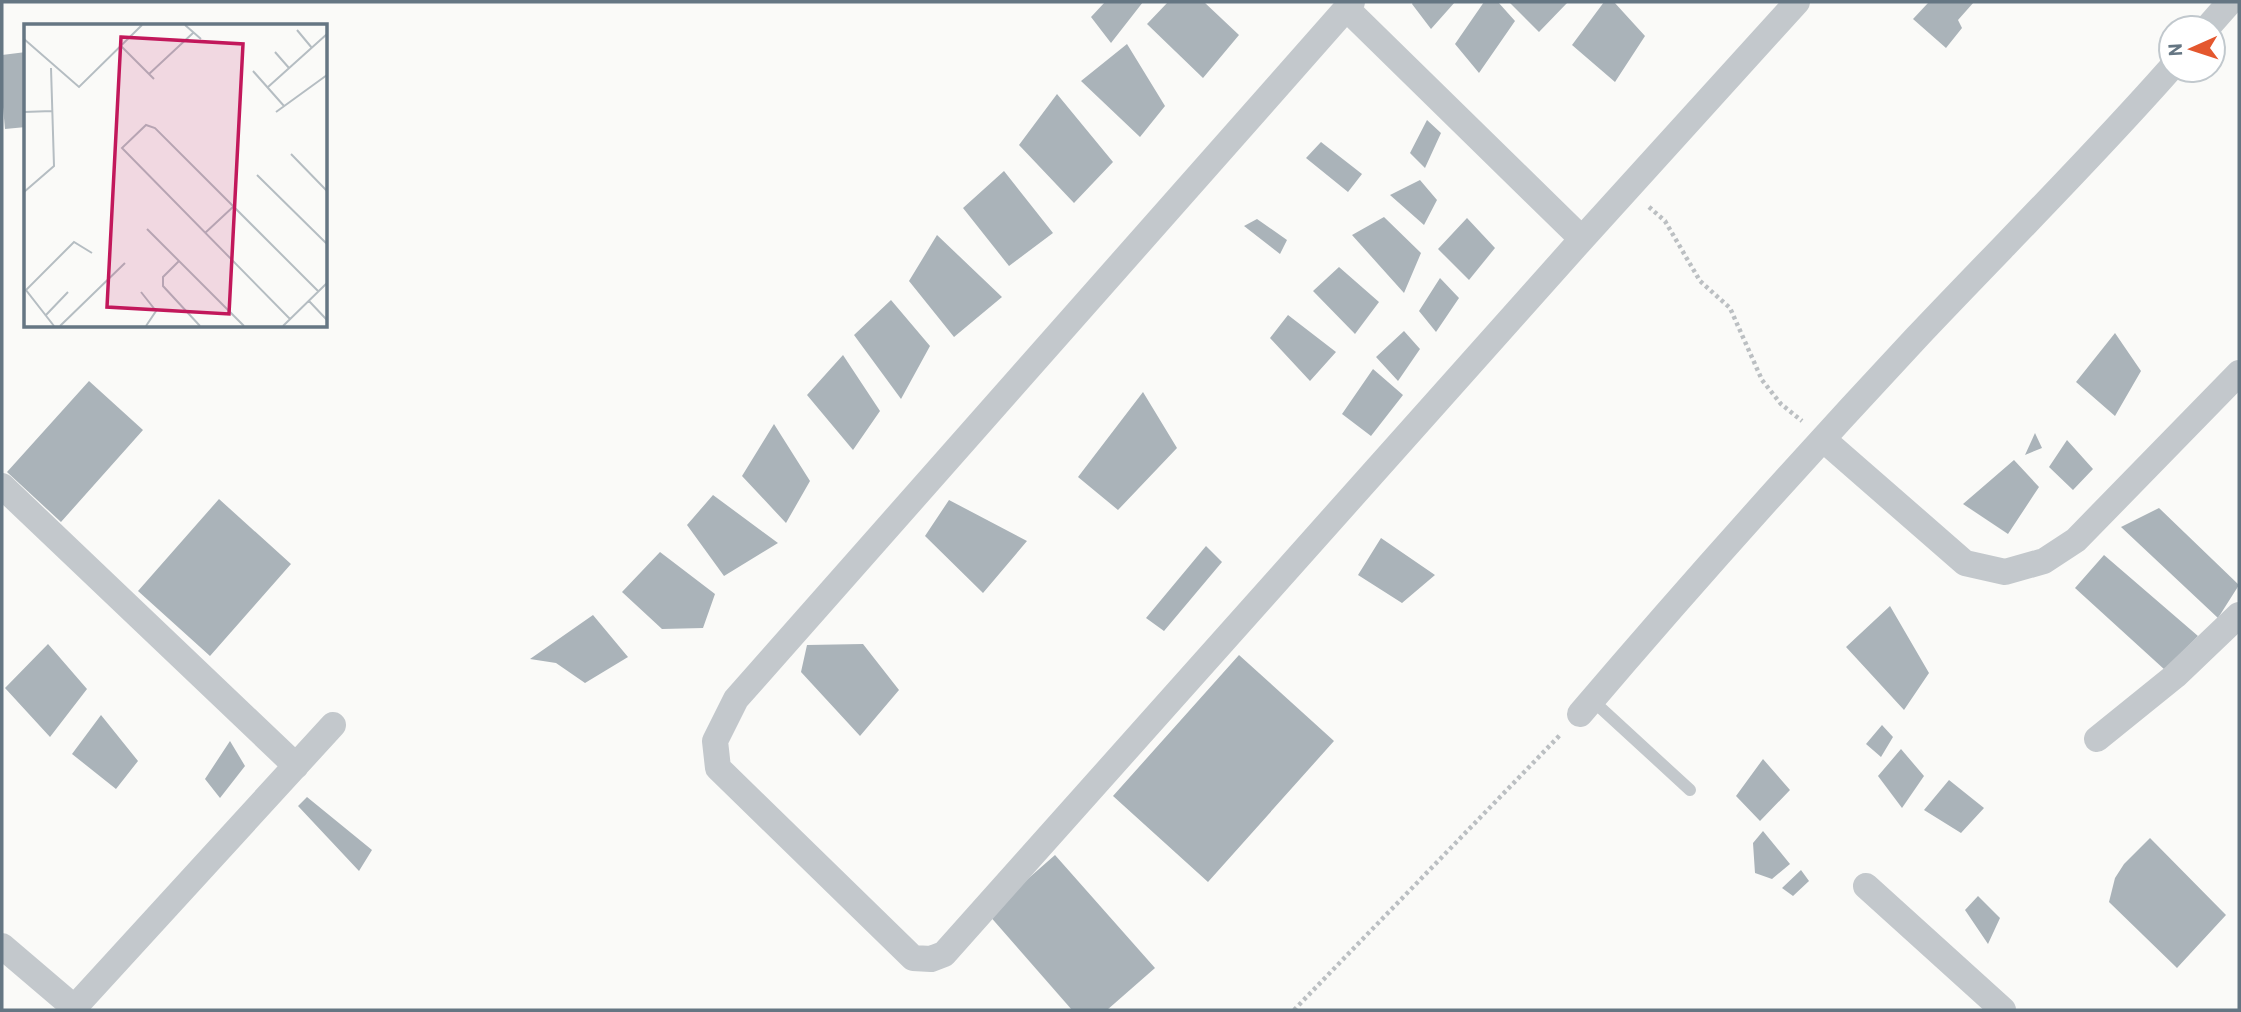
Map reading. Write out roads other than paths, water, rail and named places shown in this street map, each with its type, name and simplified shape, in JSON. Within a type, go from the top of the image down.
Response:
[{"type":"street","points":[[1582,239],[1349,5],[736,699],[715,741],[718,768],[913,958],[931,960],[944,954],[1797,2]]},
{"type":"street","points":[[1586,707],[1660,620],[1916,339],[2105,142],[2157,84]]},
{"type":"street","points":[[1824,440],[1965,563],[2005,572],[2044,561],[2076,540],[2239,373]]},
{"type":"street","points":[[2,486],[296,766]]},
{"type":"street","points":[[2097,739],[2175,676],[2239,615]]},
{"type":"street","points":[[2,946],[76,1009],[332,725]]},
{"type":"street","points":[[1866,886],[2003,1010]]},
{"type":"lane","points":[[1586,707],[1690,790]]}]
